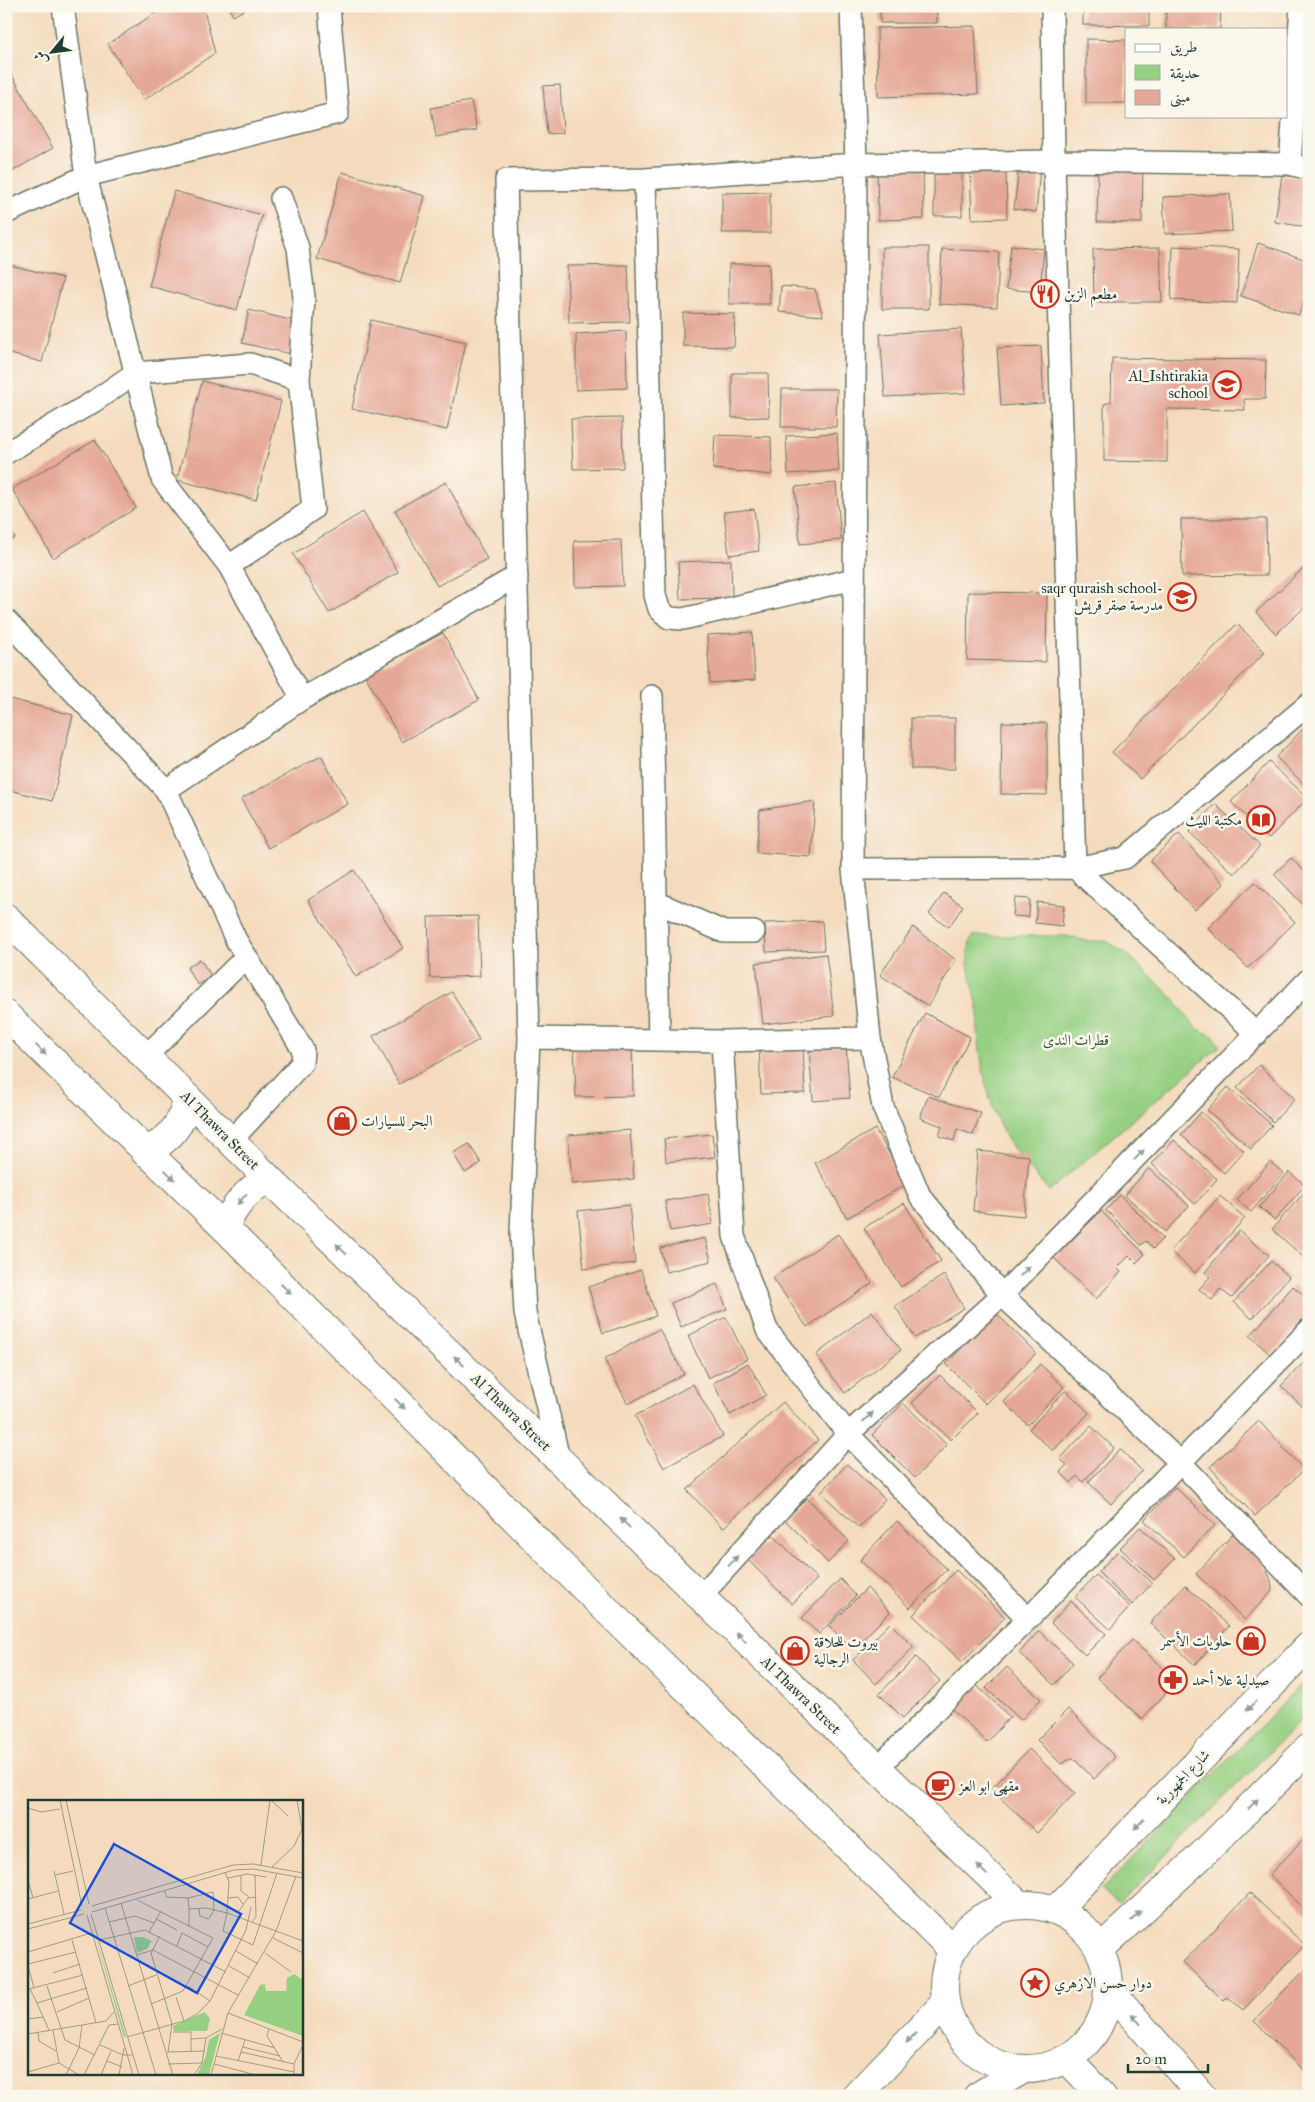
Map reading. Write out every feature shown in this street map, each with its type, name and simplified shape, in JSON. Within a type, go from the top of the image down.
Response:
[{"type":"main road","name":"Al Thawra Street","points":[[6,918],[268,1178],[876,1769],[1018,1904]]},
{"type":"main road","points":[[6,1016],[224,1228],[567,1571],[952,1949]]},
{"type":"main road","points":[[145,1152],[162,1144],[174,1131],[184,1116],[188,1098]]},
{"type":"main road","points":[[224,1228],[241,1198],[253,1187],[268,1178]]},
{"type":"main road","name":"شارع الجمهورية","points":[[1057,1909],[1309,1646]]},
{"type":"main road","points":[[1100,1949],[1305,1759]]},
{"type":"main road","points":[[1018,1904],[1037,1904],[1057,1909],[1074,1919],[1089,1933],[1100,1949],[1107,1968],[1109,1989],[1106,2009],[1098,2029],[1067,2059],[1045,2068],[1022,2070],[995,2064],[972,2049],[954,2028],[945,2002],[944,1975],[952,1949],[968,1927],[991,1911],[1018,1904]]},
{"type":"main road","points":[[1109,1989],[1199,2095]]},
{"type":"main road","points":[[856,2096],[945,2002]]},
{"type":"main road","points":[[1067,2059],[1102,2096]]},
{"type":"main road","points":[[978,2096],[1022,2070]]},
{"type":"street","points":[[62,6],[86,176],[162,479],[229,566],[302,699]]},
{"type":"street","points":[[6,212],[86,176],[338,113],[329,6]]},
{"type":"street","points":[[851,6],[856,164],[852,870],[870,1038],[883,1107],[920,1196],[1002,1295],[1180,1462],[1309,1596]]},
{"type":"street","points":[[1052,6],[1054,161],[1075,868],[1257,1034]]},
{"type":"street","points":[[559,1459],[525,1313],[521,1232],[529,1038],[506,180],[645,179],[856,164],[1054,161],[1300,167],[1301,6]]},
{"type":"street","points":[[645,179],[655,595],[659,609],[669,618],[683,619],[854,579]]},
{"type":"street","points":[[229,566],[313,509],[299,380],[304,297],[298,248],[281,198]]},
{"type":"street","points":[[6,453],[94,402],[136,373],[250,364],[299,380]]},
{"type":"street","points":[[166,790],[302,699],[517,576]]},
{"type":"street","points":[[6,620],[166,790],[236,940],[303,1050],[302,1063],[231,1141]]},
{"type":"street","points":[[652,696],[659,1040]]},
{"type":"street","points":[[852,870],[1075,868],[1125,858],[1309,704]]},
{"type":"street","points":[[656,902],[724,932],[754,932]]},
{"type":"street","points":[[146,1056],[246,956]]},
{"type":"street","points":[[700,1597],[848,1434],[1002,1295],[1309,979]]},
{"type":"street","points":[[529,1038],[722,1041],[870,1038]]},
{"type":"street","points":[[722,1041],[734,1236],[767,1330],[848,1434],[1028,1618]]},
{"type":"street","points":[[876,1769],[1028,1618],[1309,1330]]},
{"type":"green space","name":"قطرات الندى","points":[[972,936],[1066,936],[1086,941],[1106,941],[1126,953],[1174,999],[1196,1028],[1213,1036],[1220,1046],[1049,1191],[1022,1160],[1008,1140],[995,1114],[981,1058],[978,1013],[968,965]]},
{"type":"green space","points":[[1309,1677],[1309,1712],[1119,1904],[1101,1890]]},
{"type":"building","points":[[166,6],[203,6],[215,53],[144,100],[108,44]]},
{"type":"building","points":[[228,6],[251,6],[233,16]]},
{"type":"building","points":[[880,6],[937,6],[937,23],[880,23]]},
{"type":"building","points":[[1083,6],[1149,6],[1149,26],[1083,25]]},
{"type":"building","points":[[1166,6],[1221,6],[1220,28],[1166,28]]},
{"type":"building","points":[[975,26],[978,94],[878,97],[877,28]]},
{"type":"building","points":[[1086,39],[1125,40],[1125,103],[1086,103]]},
{"type":"building","points":[[9,70],[53,148],[6,175],[6,71]]},
{"type":"building","points":[[560,85],[563,133],[547,134],[543,86]]},
{"type":"building","points":[[471,101],[477,130],[436,137],[431,108]]},
{"type":"building","points":[[1098,165],[1143,166],[1142,223],[1097,222]]},
{"type":"building","points":[[1019,166],[1040,168],[1036,212],[1014,209]]},
{"type":"building","points":[[934,167],[962,167],[962,216],[934,216]]},
{"type":"building","points":[[1006,167],[1007,218],[972,219],[970,168]]},
{"type":"building","points":[[923,169],[924,219],[878,220],[877,170]]},
{"type":"building","points":[[342,172],[425,196],[400,283],[317,259]]},
{"type":"building","points":[[1282,175],[1309,179],[1307,227],[1275,222]]},
{"type":"building","points":[[174,191],[262,215],[237,310],[149,286]]},
{"type":"building","points":[[770,192],[770,233],[722,233],[722,193]]},
{"type":"building","points":[[1230,194],[1232,231],[1165,234],[1163,197]]},
{"type":"building","points":[[1258,243],[1309,261],[1309,286],[1299,315],[1241,296]]},
{"type":"building","points":[[1011,245],[1044,249],[1040,292],[1006,289]]},
{"type":"building","points":[[1173,246],[1239,249],[1237,303],[1171,300]]},
{"type":"building","points":[[882,247],[929,247],[929,309],[882,309]]},
{"type":"building","points":[[1160,248],[1162,302],[1094,302],[1093,249]]},
{"type":"building","points":[[942,249],[999,252],[997,307],[939,304]]},
{"type":"building","points":[[6,264],[63,278],[42,362],[6,353]]},
{"type":"building","points":[[729,264],[769,264],[770,304],[729,304]]},
{"type":"building","points":[[628,265],[630,322],[569,323],[567,266]]},
{"type":"building","points":[[781,286],[815,289],[823,316],[779,312]]},
{"type":"building","points":[[249,310],[298,322],[291,354],[242,343]]},
{"type":"building","points":[[683,313],[735,314],[734,347],[683,346]]},
{"type":"building","points":[[371,320],[466,342],[447,430],[352,409]]},
{"type":"building","points":[[961,329],[966,393],[885,397],[880,334]]},
{"type":"building","points":[[626,331],[627,388],[576,390],[576,334]]},
{"type":"building","points":[[1041,346],[1044,403],[1001,406],[997,348]]},
{"type":"building","points":[[1112,358],[1266,360],[1265,399],[1244,399],[1245,410],[1167,409],[1167,462],[1104,461],[1104,404],[1111,402]]},
{"type":"building","points":[[732,373],[768,373],[769,417],[732,418]]},
{"type":"building","points":[[202,381],[281,401],[256,500],[177,480]]},
{"type":"building","points":[[782,389],[837,389],[836,427],[781,427]]},
{"type":"building","points":[[622,418],[623,468],[573,469],[571,419]]},
{"type":"building","points":[[837,433],[839,471],[788,474],[786,436]]},
{"type":"building","points":[[715,435],[771,437],[772,475],[713,469]]},
{"type":"building","points":[[95,440],[136,508],[53,558],[12,489]]},
{"type":"building","points":[[446,482],[487,559],[437,586],[395,510]]},
{"type":"building","points":[[836,483],[841,540],[800,544],[795,487]]},
{"type":"building","points":[[754,509],[759,551],[729,555],[724,512]]},
{"type":"building","points":[[363,512],[398,572],[329,613],[293,554]]},
{"type":"building","points":[[1181,519],[1266,519],[1267,575],[1182,576]]},
{"type":"building","points":[[6,523],[15,538],[6,543]]},
{"type":"building","points":[[621,540],[623,586],[575,587],[574,541]]},
{"type":"building","points":[[731,560],[732,598],[680,599],[678,562]]},
{"type":"building","points":[[1309,563],[1309,603],[1276,634],[1256,612]]},
{"type":"building","points":[[968,592],[1047,593],[1046,662],[967,660]]},
{"type":"building","points":[[1237,624],[1265,652],[1140,779],[1112,752]]},
{"type":"building","points":[[752,632],[755,680],[710,683],[707,635]]},
{"type":"building","points":[[443,633],[479,700],[402,742],[365,675]]},
{"type":"building","points":[[6,698],[73,715],[52,801],[6,789]]},
{"type":"building","points":[[911,718],[955,718],[955,769],[911,769]]},
{"type":"building","points":[[1002,722],[1047,723],[1047,795],[1001,794]]},
{"type":"building","points":[[1304,728],[1309,732],[1309,789],[1276,757]]},
{"type":"building","points":[[321,756],[348,804],[268,848],[241,799]]},
{"type":"building","points":[[1269,762],[1308,798],[1269,838],[1231,802]]},
{"type":"building","points":[[815,801],[811,857],[756,853],[760,810]]},
{"type":"building","points":[[1215,804],[1260,846],[1234,874],[1189,832]]},
{"type":"building","points":[[1179,834],[1224,884],[1195,910],[1150,861]]},
{"type":"building","points":[[1291,858],[1309,876],[1309,911],[1274,874]]},
{"type":"building","points":[[354,870],[403,948],[356,977],[308,900]]},
{"type":"building","points":[[1255,882],[1295,922],[1248,968],[1208,928]]},
{"type":"building","points":[[944,893],[963,906],[949,927],[929,914]]},
{"type":"building","points":[[1015,898],[1030,899],[1029,917],[1013,916]]},
{"type":"building","points":[[1037,902],[1064,905],[1062,926],[1035,923]]},
{"type":"building","points":[[478,916],[480,976],[430,978],[428,917]]},
{"type":"building","points":[[822,921],[824,950],[766,952],[765,923]]},
{"type":"building","points":[[913,927],[956,960],[928,1006],[880,975]]},
{"type":"building","points":[[826,954],[834,1016],[763,1024],[756,963]]},
{"type":"building","points":[[200,959],[211,976],[198,985],[187,968]]},
{"type":"building","points":[[452,992],[479,1040],[399,1084],[373,1036]]},
{"type":"building","points":[[925,1013],[970,1037],[939,1097],[892,1077]]},
{"type":"building","points":[[632,1045],[633,1096],[576,1097],[574,1047]]},
{"type":"building","points":[[803,1045],[805,1093],[761,1094],[759,1047]]},
{"type":"building","points":[[846,1046],[850,1098],[813,1101],[809,1049]]},
{"type":"building","points":[[1259,1065],[1295,1099],[1273,1122],[1237,1088]]},
{"type":"building","points":[[1228,1087],[1272,1125],[1251,1149],[1207,1110]]},
{"type":"building","points":[[928,1096],[981,1113],[973,1135],[957,1129],[954,1141],[939,1136],[942,1126],[920,1118]]},
{"type":"building","points":[[1201,1112],[1244,1151],[1224,1173],[1181,1135]]},
{"type":"building","points":[[875,1129],[907,1184],[847,1218],[815,1163]]},
{"type":"building","points":[[630,1130],[634,1179],[572,1184],[568,1135]]},
{"type":"building","points":[[712,1134],[715,1157],[666,1162],[664,1139]]},
{"type":"building","points":[[1174,1140],[1217,1179],[1195,1204],[1152,1164]]},
{"type":"building","points":[[469,1144],[481,1163],[465,1173],[453,1153]]},
{"type":"building","points":[[978,1151],[1029,1156],[1024,1216],[973,1211]]},
{"type":"building","points":[[1270,1162],[1284,1173],[1251,1212],[1237,1200]]},
{"type":"building","points":[[1149,1168],[1189,1206],[1165,1232],[1125,1195]]},
{"type":"building","points":[[1289,1172],[1305,1185],[1275,1220],[1259,1207]]},
{"type":"building","points":[[1309,1189],[1309,1262],[1272,1229]]},
{"type":"building","points":[[708,1194],[713,1224],[670,1231],[665,1201]]},
{"type":"building","points":[[1120,1195],[1163,1238],[1153,1249],[1146,1241],[1141,1245],[1106,1210]]},
{"type":"building","points":[[1220,1196],[1245,1218],[1195,1273],[1170,1251]]},
{"type":"building","points":[[904,1203],[941,1261],[901,1287],[864,1228]]},
{"type":"building","points":[[629,1205],[635,1263],[584,1269],[578,1211]]},
{"type":"building","points":[[1101,1211],[1145,1254],[1136,1263],[1129,1256],[1117,1268],[1121,1272],[1096,1299],[1054,1258]]},
{"type":"building","points":[[1239,1231],[1269,1255],[1232,1298],[1220,1289],[1212,1300],[1199,1289],[1210,1277],[1205,1272]]},
{"type":"building","points":[[838,1234],[872,1283],[807,1327],[773,1278]]},
{"type":"building","points":[[705,1238],[711,1261],[666,1272],[660,1248]]},
{"type":"building","points":[[1271,1261],[1289,1277],[1252,1319],[1234,1302]]},
{"type":"building","points":[[641,1270],[656,1316],[603,1333],[588,1287]]},
{"type":"building","points":[[944,1275],[964,1308],[915,1338],[895,1306]]},
{"type":"building","points":[[717,1284],[727,1309],[681,1327],[671,1303]]},
{"type":"building","points":[[1293,1286],[1309,1300],[1309,1312],[1271,1355],[1250,1336]]},
{"type":"building","points":[[872,1311],[901,1350],[845,1393],[816,1355]]},
{"type":"building","points":[[996,1313],[1036,1353],[986,1404],[946,1364]]},
{"type":"building","points":[[726,1317],[747,1359],[708,1378],[688,1336]]},
{"type":"building","points":[[659,1329],[684,1374],[628,1404],[604,1359]]},
{"type":"building","points":[[1309,1357],[1309,1413],[1281,1386]]},
{"type":"building","points":[[748,1363],[766,1395],[730,1415],[713,1383]]},
{"type":"building","points":[[1040,1364],[1064,1387],[1028,1425],[1004,1402]]},
{"type":"building","points":[[940,1375],[978,1413],[951,1440],[912,1403]]},
{"type":"building","points":[[693,1384],[723,1436],[664,1468],[635,1416]]},
{"type":"building","points":[[1066,1390],[1089,1413],[1053,1451],[1029,1429]]},
{"type":"building","points":[[783,1402],[818,1440],[723,1528],[687,1490]]},
{"type":"building","points":[[903,1403],[947,1445],[915,1478],[872,1435]]},
{"type":"building","points":[[1259,1421],[1304,1470],[1255,1516],[1210,1467]]},
{"type":"building","points":[[1091,1426],[1114,1448],[1083,1482],[1077,1476],[1071,1483],[1060,1472],[1067,1465],[1060,1459]]},
{"type":"building","points":[[1120,1449],[1142,1471],[1111,1504],[1088,1482]]},
{"type":"building","points":[[847,1464],[885,1499],[859,1528],[821,1493]]},
{"type":"building","points":[[1175,1487],[1215,1525],[1184,1557],[1144,1520]]},
{"type":"building","points":[[807,1498],[849,1541],[828,1563],[785,1520]]},
{"type":"building","points":[[897,1521],[947,1569],[910,1608],[860,1560]]},
{"type":"building","points":[[1140,1527],[1175,1559],[1154,1580],[1120,1548]]},
{"type":"building","points":[[1234,1533],[1262,1559],[1271,1581],[1272,1591],[1245,1620],[1196,1574]]},
{"type":"building","points":[[773,1535],[817,1579],[792,1604],[748,1560]]},
{"type":"building","points":[[1118,1551],[1152,1583],[1132,1605],[1098,1572]]},
{"type":"building","points":[[956,1570],[1005,1617],[962,1662],[913,1615]]},
{"type":"building","points":[[1096,1575],[1130,1607],[1110,1629],[1075,1597]]},
{"type":"building","points":[[840,1579],[856,1596],[819,1634],[802,1618]]},
{"type":"building","points":[[1185,1585],[1229,1626],[1195,1665],[1150,1623]]},
{"type":"building","points":[[867,1588],[890,1612],[853,1649],[829,1626]]},
{"type":"building","points":[[1071,1601],[1106,1634],[1085,1655],[1051,1623]]},
{"type":"building","points":[[890,1623],[914,1647],[876,1684],[853,1660]]},
{"type":"building","points":[[1039,1631],[1073,1663],[1054,1685],[1019,1653]]},
{"type":"building","points":[[1132,1640],[1177,1681],[1142,1719],[1097,1678]]},
{"type":"building","points":[[916,1657],[940,1681],[903,1718],[879,1694]]},
{"type":"building","points":[[1007,1667],[1041,1699],[1021,1720],[986,1688]]},
{"type":"building","points":[[973,1682],[1010,1717],[987,1742],[950,1707]]},
{"type":"building","points":[[1068,1709],[1115,1757],[1094,1779],[1073,1758],[1061,1764],[1037,1740]]},
{"type":"building","points":[[1029,1749],[1075,1793],[1037,1833],[991,1789]]},
{"type":"building","points":[[1309,1834],[1309,1913],[1269,1875]]},
{"type":"building","points":[[1250,1893],[1305,1945],[1243,2010],[1228,1997],[1224,2001],[1183,1962]]},
{"type":"building","points":[[1309,1966],[1309,2076],[1254,2021]]},
{"type":"place","name":"مطعم الزين","points":[[1045,294]]},
{"type":"place","name":"Al_Ishtirakia school","points":[[1227,385]]},
{"type":"place","name":"saqr quraish school- مدرسة صقر قريش","points":[[1182,597]]},
{"type":"place","name":"مكتبة الليث","points":[[1261,820]]},
{"type":"place","name":"البحر للسيارات","points":[[342,1121]]},
{"type":"place","name":"حلويات الأسمر","points":[[1251,1641]]},
{"type":"place","name":"بيروت للحلاقة الرجالية","points":[[795,1651]]},
{"type":"place","name":"صيدلية علا أحمد","points":[[1173,1680]]},
{"type":"place","name":"مقهى ابو العز","points":[[940,1786]]},
{"type":"place","name":"دوار حسن الازهري","points":[[1035,1983]]}]
